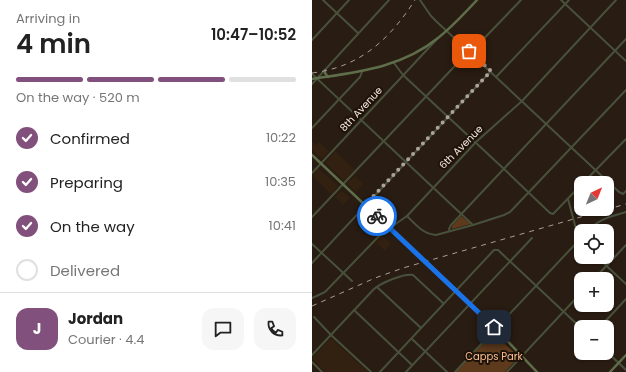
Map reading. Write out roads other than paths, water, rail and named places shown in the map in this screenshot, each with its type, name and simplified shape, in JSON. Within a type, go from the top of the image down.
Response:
[{"type":"main road","name":"8th Avenue","points":[[438,38],[477,0]]},
{"type":"main road","points":[[312,79],[362,72],[394,63],[438,38]]},
{"type":"main road","points":[[325,70],[328,77]]},
{"type":"main road","points":[[312,155],[456,290],[523,355],[537,372]]},
{"type":"main road","points":[[610,372],[626,355]]},
{"type":"street","points":[[323,0],[358,33]]},
{"type":"street","points":[[312,40],[349,0]]},
{"type":"street","points":[[312,84],[389,0]]},
{"type":"street","points":[[420,0],[431,16],[546,124],[623,194],[626,191]]},
{"type":"street","points":[[312,217],[426,96],[521,0]]},
{"type":"street","points":[[561,0],[626,61]]},
{"type":"street","points":[[496,76],[569,0]]},
{"type":"street","name":"6th Avenue","points":[[312,298],[325,292],[389,227],[407,216],[476,142],[522,101],[616,0]]},
{"type":"street","name":"8th Avenue","points":[[312,173],[438,38]]},
{"type":"street","points":[[450,232],[449,229],[451,225],[461,214],[626,39]]},
{"type":"street","points":[[422,56],[424,47]]},
{"type":"street","points":[[394,63],[403,75],[504,168],[550,213],[553,214],[574,193]]},
{"type":"street","points":[[312,263],[491,71]]},
{"type":"street","points":[[312,128],[360,77],[362,72]]},
{"type":"street","points":[[312,74],[473,225]]},
{"type":"street","points":[[407,216],[419,228],[427,233],[436,235],[508,214],[626,90]]},
{"type":"street","points":[[590,176],[626,139]]},
{"type":"street","points":[[568,199],[575,224]]},
{"type":"street","points":[[596,224],[599,221],[626,212]]},
{"type":"street","points":[[406,372],[532,238]]},
{"type":"street","points":[[312,244],[352,281]]},
{"type":"street","points":[[601,272],[626,245]]},
{"type":"street","points":[[455,372],[574,246]]},
{"type":"street","points":[[380,372],[494,250],[498,250],[574,321]]},
{"type":"street","points":[[607,266],[626,284]]},
{"type":"street","points":[[312,355],[376,287],[406,274],[413,275],[444,303]]},
{"type":"street","points":[[376,287],[421,328]]},
{"type":"street","points":[[606,320],[626,299]]},
{"type":"street","points":[[507,372],[574,300]]},
{"type":"street","points":[[354,310],[412,365]]},
{"type":"street","points":[[314,317],[371,372]]},
{"type":"street","points":[[412,338],[448,372]]},
{"type":"street","points":[[614,359],[626,370]]},
{"type":"street","points":[[312,362],[322,372]]},
{"type":"railway","points":[[312,73],[345,65],[372,49],[395,27],[415,0]]},
{"type":"railway","points":[[312,306],[375,278],[403,268],[626,204]]},
{"type":"park label","name":"Capps Park","points":[[494,356]]}]
